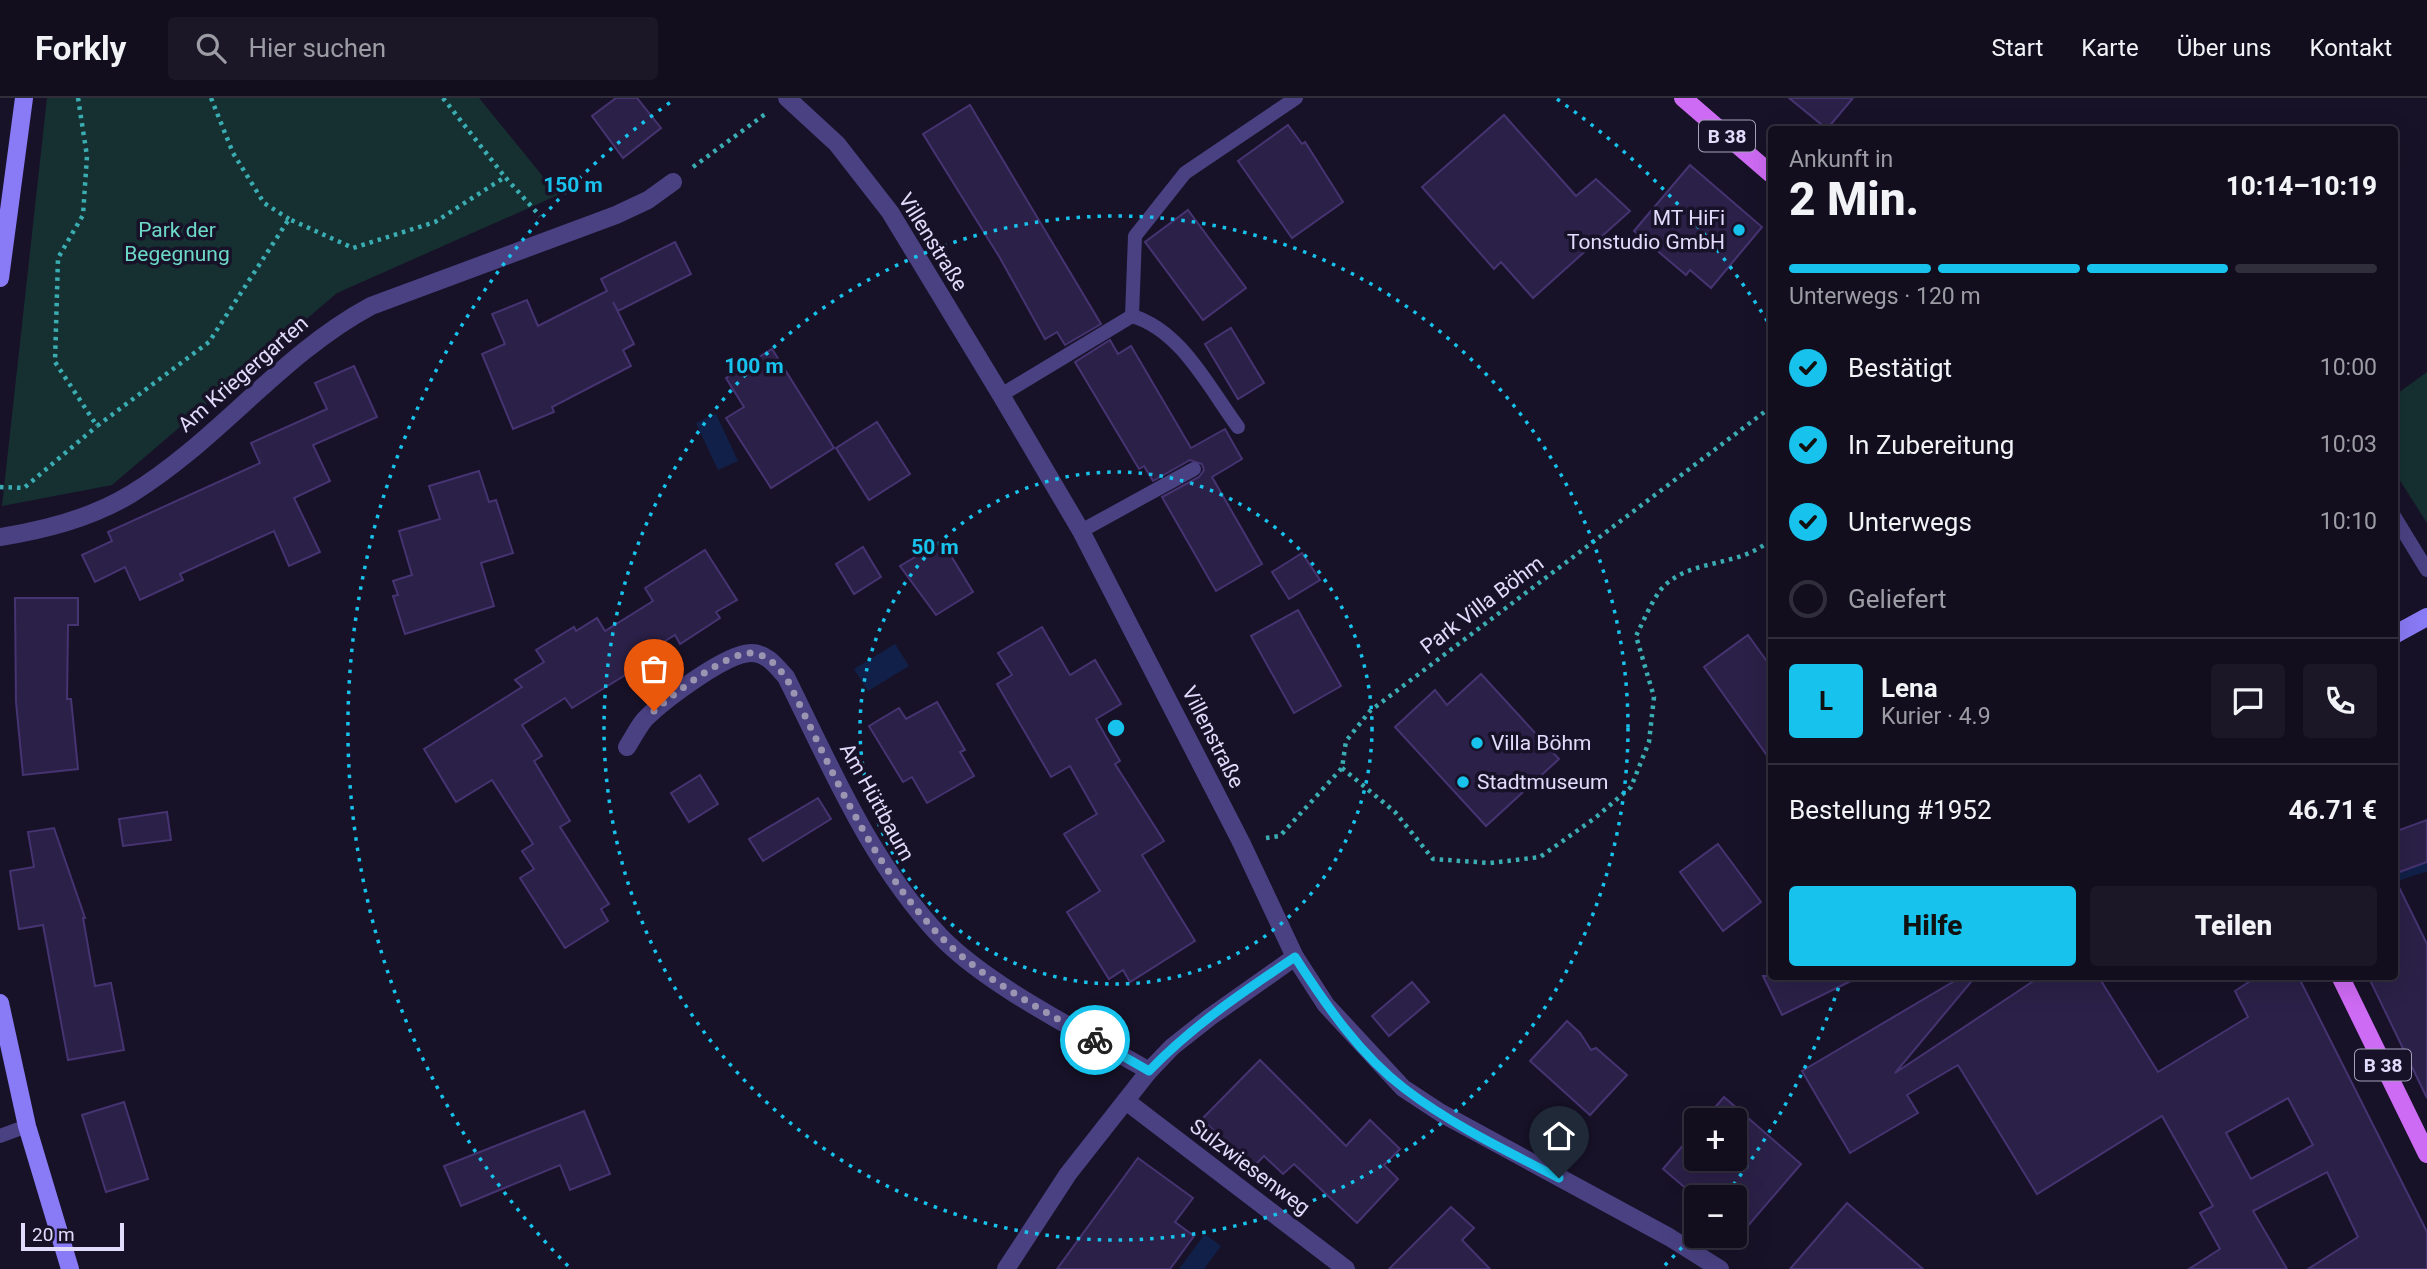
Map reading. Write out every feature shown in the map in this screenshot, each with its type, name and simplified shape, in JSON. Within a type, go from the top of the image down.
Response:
[{"type":"main road","name":"B 38","points":[[1683,98],[1768,171]]},
{"type":"main road","name":"B 38","points":[[2342,980],[2427,1154]]},
{"type":"street","points":[[0,278],[24,98]]},
{"type":"street","name":"Villenstraße","points":[[787,98],[837,144],[890,212],[1002,395],[1081,531],[1241,842],[1295,957],[1326,1005],[1403,1088],[1483,1138],[1669,1237],[1720,1269]]},
{"type":"street","name":"Am Kriegergarten","points":[[0,537],[61,525],[131,495],[165,470],[286,363],[338,324],[372,306],[556,235],[616,215],[648,200],[673,182]]},
{"type":"street","points":[[2398,633],[2427,617]]},
{"type":"street","name":"Am Hüttbaum","points":[[627,747],[642,721],[690,683],[732,658],[751,653],[769,658],[786,677],[883,864],[941,937],[971,963],[1015,992],[1149,1071]]},
{"type":"street","points":[[1006,1269],[1068,1174],[1149,1071],[1172,1047],[1210,1017],[1295,957]]},
{"type":"street","points":[[0,1003],[27,1126],[70,1269]]},
{"type":"street","name":"Sulzwiesenweg","points":[[1126,1101],[1346,1269]]},
{"type":"lane","points":[[1132,316],[1135,236],[1185,173],[1296,98]]},
{"type":"lane","points":[[1002,395],[1132,316],[1151,321],[1170,334],[1238,427]]},
{"type":"lane","points":[[1081,531],[1194,469]]},
{"type":"lane","points":[[2398,523],[2427,570]]},
{"type":"lane","points":[[0,1136],[27,1126]]},
{"type":"path","points":[[78,98],[87,156],[83,215],[58,258],[55,362],[97,426]]},
{"type":"path","points":[[211,98],[233,153],[264,203],[289,219],[354,248],[435,222],[505,177]]},
{"type":"path","points":[[443,98],[505,177],[556,235]]},
{"type":"path","points":[[673,182],[787,98]]},
{"type":"path","points":[[0,487],[23,488],[97,426],[209,342],[289,219]]},
{"type":"path","name":"Park Villa Böhm","points":[[1241,842],[1280,835],[1342,768],[1346,741],[1370,711],[1768,409]]},
{"type":"path","points":[[1342,768],[1395,811],[1433,859],[1490,863],[1540,857],[1631,787],[1649,741],[1654,697],[1636,636],[1660,591],[1688,570],[1719,565],[1768,541]]},
{"type":"green space","name":"Park der Begegnung","points":[[47,98],[479,98],[558,195],[337,293],[112,485],[2,506]]},
{"type":"green space","points":[[2427,372],[2427,523],[2398,477],[2398,393]]},
{"type":"water","points":[[716,414],[738,461],[718,470],[696,423]]},
{"type":"water","points":[[895,644],[909,666],[868,691],[854,669]]},
{"type":"water","points":[[1205,1234],[1221,1246],[1204,1269],[1179,1269]]},
{"type":"building","points":[[616,98],[637,98],[661,128],[623,158],[592,116]]},
{"type":"building","points":[[1789,98],[1853,98],[1830,126],[1823,126]]},
{"type":"building","points":[[970,105],[1101,324],[1065,345],[1057,332],[1045,339],[1000,258],[923,134]]},
{"type":"building","points":[[1504,115],[1576,196],[1596,179],[1630,211],[1533,298],[1501,262],[1494,269],[1422,187]]},
{"type":"building","points":[[1288,125],[1302,144],[1305,142],[1343,202],[1292,238],[1238,161]]},
{"type":"building","points":[[1690,165],[1762,227],[1711,288],[1690,270],[1686,275],[1634,231]]},
{"type":"building","points":[[1188,210],[1246,288],[1203,320],[1145,242]]},
{"type":"building","points":[[675,242],[691,274],[618,311],[613,302],[634,344],[623,350],[631,366],[552,407],[554,412],[513,429],[482,354],[505,344],[492,314],[527,300],[538,326],[607,291],[601,279]]},
{"type":"building","points":[[1231,328],[1264,383],[1238,399],[1205,344]]},
{"type":"building","points":[[1110,340],[1118,354],[1131,346],[1191,448],[1225,429],[1242,459],[1212,477],[1262,564],[1216,591],[1162,497],[1199,477],[1204,470],[1202,464],[1190,460],[1153,481],[1144,466],[1139,469],[1075,362]]},
{"type":"building","points":[[772,349],[834,448],[771,488],[726,418],[744,407],[726,378]]},
{"type":"building","points":[[354,366],[377,417],[313,445],[330,481],[294,498],[320,552],[289,566],[274,531],[180,574],[183,580],[140,600],[125,567],[95,582],[82,555],[112,541],[108,532],[260,463],[251,443],[327,409],[315,383]]},
{"type":"building","points":[[877,422],[910,474],[869,500],[836,448]]},
{"type":"building","points":[[479,471],[489,502],[496,500],[513,553],[481,563],[494,606],[405,634],[393,596],[398,595],[393,581],[412,575],[399,531],[440,519],[429,486]]},
{"type":"building","points":[[942,541],[973,592],[936,615],[900,566]]},
{"type":"building","points":[[863,547],[881,577],[854,594],[836,564]]},
{"type":"building","points":[[705,550],[737,600],[716,612],[720,618],[680,644],[675,635],[631,662],[635,669],[572,708],[565,698],[522,725],[542,756],[534,761],[570,821],[560,827],[609,904],[601,909],[608,921],[565,948],[520,878],[534,869],[522,851],[533,844],[492,780],[456,802],[424,749],[522,687],[515,680],[544,662],[536,650],[574,627],[576,631],[597,618],[605,631],[653,601],[645,588]]},
{"type":"building","points":[[1302,553],[1320,580],[1289,599],[1272,572]]},
{"type":"building","points":[[15,598],[78,598],[78,625],[68,625],[67,699],[71,699],[78,769],[23,775],[16,702]]},
{"type":"building","points":[[1298,610],[1341,686],[1294,713],[1251,636]]},
{"type":"building","points":[[1042,627],[1070,675],[1095,660],[1121,704],[1096,719],[1120,761],[1115,764],[1164,841],[1142,855],[1195,941],[1130,982],[1123,970],[1109,979],[1067,912],[1100,891],[1064,834],[1097,814],[1070,766],[1051,777],[997,684],[1012,675],[998,653]]},
{"type":"building","points":[[1748,635],[1768,663],[1768,757],[1704,667]]},
{"type":"building","name":"Villa Böhm","points":[[1481,674],[1559,759],[1486,826],[1395,727],[1435,690],[1447,705]]},
{"type":"building","points":[[937,702],[965,750],[960,752],[974,776],[927,803],[912,777],[903,782],[869,726],[899,708],[906,719]]},
{"type":"building","points":[[700,775],[718,804],[689,822],[671,793]]},
{"type":"building","points":[[818,798],[831,819],[763,861],[749,839]]},
{"type":"building","points":[[167,812],[171,840],[123,846],[119,819]]},
{"type":"building","points":[[2427,820],[2427,862],[2398,873],[2398,831]]},
{"type":"building","points":[[54,828],[85,918],[95,986],[111,983],[124,1050],[68,1060],[43,925],[19,929],[10,871],[34,867],[28,832]]},
{"type":"building","points":[[1718,844],[1761,902],[1723,931],[1680,872]]},
{"type":"building","points":[[2398,885],[2427,944],[2427,1098],[2370,980],[2398,980]]},
{"type":"building","points":[[1763,976],[1768,976],[1768,980],[1853,980],[1782,1015]]},
{"type":"building","points":[[1956,980],[1973,980],[1895,1073],[2035,980],[2100,980],[2158,1072],[2248,1017],[2235,991],[2252,980],[2300,980],[2427,1232],[2427,1269],[2308,1269],[2358,1237],[2327,1172],[2253,1211],[2287,1269],[2189,1269],[2220,1249],[2200,1213],[2213,1206],[2162,1116],[2037,1194],[1958,1065],[1907,1095],[1918,1113],[1850,1153],[1802,1071]],"holes":[[[2288,1098],[2313,1145],[2251,1179],[2226,1133]]]},
{"type":"building","points":[[1412,982],[1429,1002],[1389,1036],[1372,1016]]},
{"type":"building","points":[[1567,1021],[1580,1033],[1591,1050],[1596,1048],[1627,1075],[1590,1115],[1530,1061]]},
{"type":"building","points":[[1260,1060],[1346,1146],[1370,1120],[1400,1149],[1384,1165],[1398,1179],[1357,1223],[1294,1164],[1283,1174],[1264,1156],[1252,1168],[1202,1119]]},
{"type":"building","points":[[1724,1097],[1737,1108],[1714,1108]]},
{"type":"building","points":[[124,1102],[148,1179],[106,1192],[82,1115]]},
{"type":"building","points":[[584,1111],[610,1174],[570,1190],[560,1165],[461,1206],[444,1166]]},
{"type":"building","points":[[1747,1117],[1801,1164],[1747,1227],[1747,1185],[1684,1187],[1663,1169],[1684,1144],[1684,1171],[1747,1171]]},
{"type":"building","points":[[1138,1158],[1193,1198],[1175,1222],[1194,1236],[1170,1269],[1057,1269]]},
{"type":"building","points":[[1847,1203],[1923,1269],[1790,1269]]},
{"type":"building","points":[[1451,1207],[1474,1228],[1462,1240],[1490,1269],[1389,1269]]},
{"type":"waterway","points":[[2398,876],[2427,866]]},
{"type":"way so far","points":[[654,711],[690,683],[732,658],[751,653],[769,658],[786,677],[864,832],[883,864],[941,937],[971,963],[1095,1040]]},
{"type":"place","name":"MT HiFi Tonstudio GmbH","points":[[1739,230]]},
{"type":"place","name":"Villa Böhm","points":[[1477,743]]},
{"type":"place","name":"Stadtmuseum","points":[[1463,782]]},
{"type":"route","points":[[1095,1040],[1149,1071],[1172,1047],[1210,1017],[1295,957],[1326,1005],[1403,1088],[1458,1123],[1559,1178]]}]
